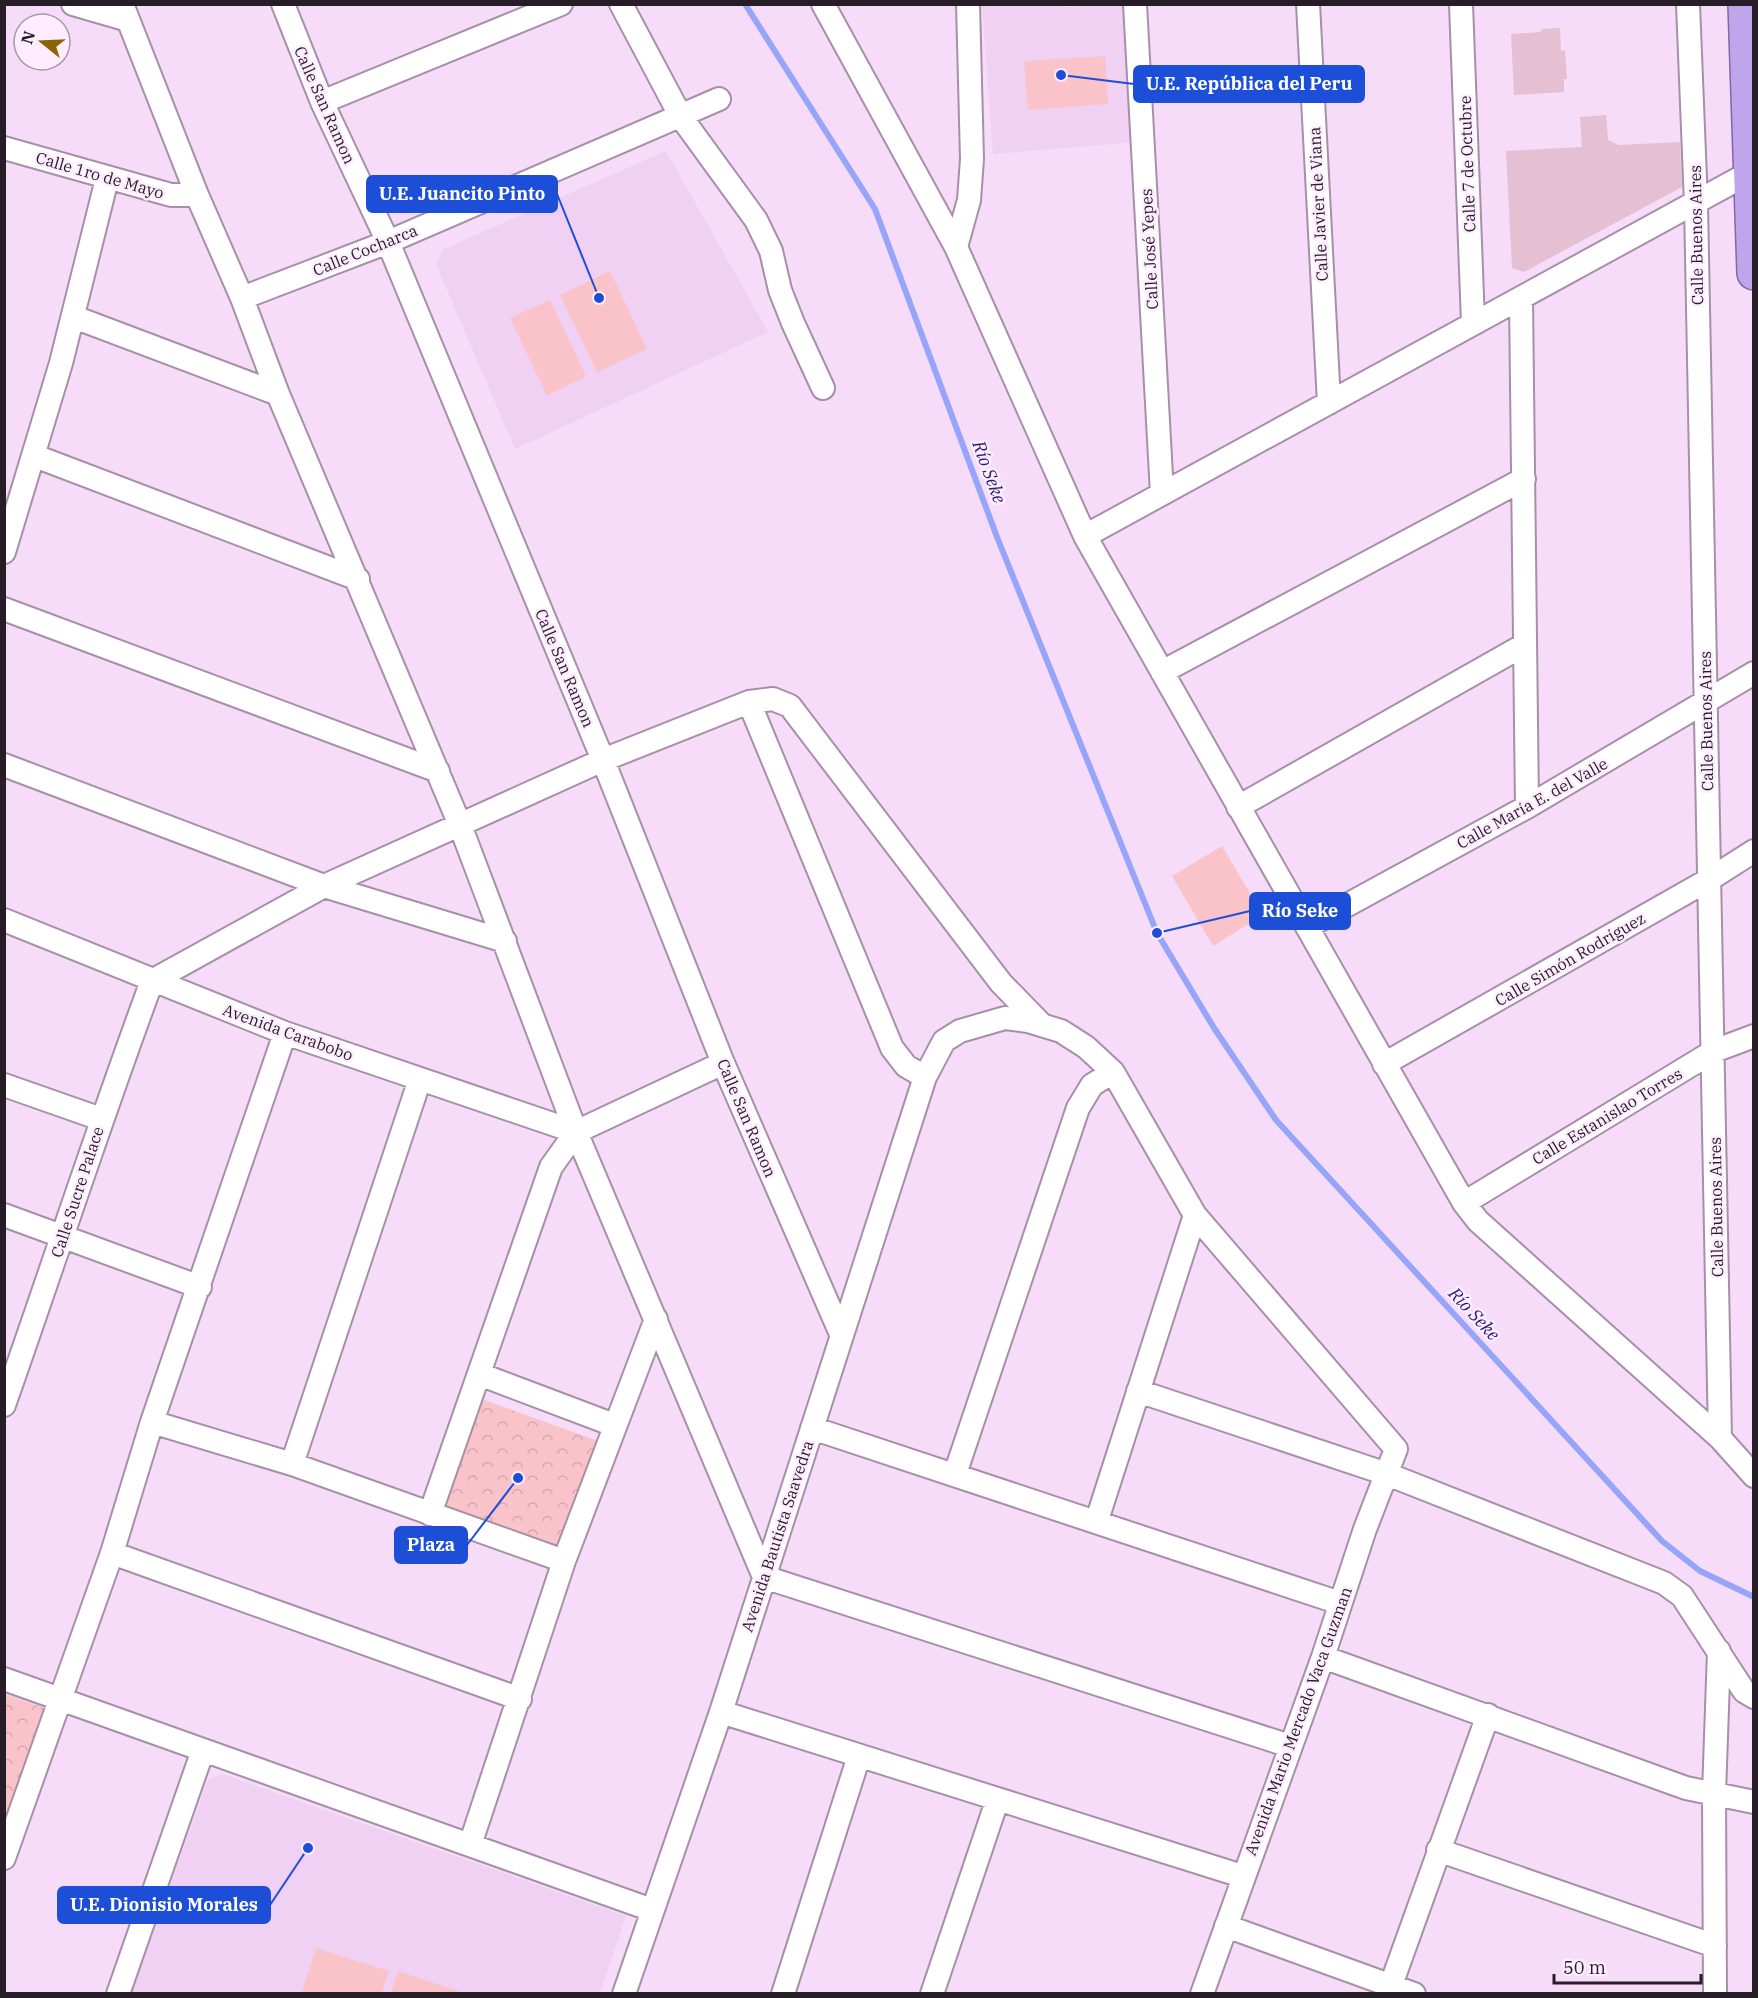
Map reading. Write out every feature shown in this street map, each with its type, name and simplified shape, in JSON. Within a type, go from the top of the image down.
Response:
[{"type":"highway","points":[[1745,4],[1752,102],[1753,256]]},
{"type":"street","points":[[73,4],[125,12],[197,195],[242,298],[278,394],[460,825],[576,1132],[764,1577],[1290,1746]]},
{"type":"street","name":"Calle San Ramon","points":[[283,4],[322,102],[388,242],[603,760],[723,1063],[841,1334]]},
{"type":"street","points":[[322,102],[561,4]]},
{"type":"street","points":[[621,4],[681,117],[756,220],[771,251],[780,290],[793,323],[823,388]]},
{"type":"street","points":[[823,4],[956,247],[1085,536],[1464,1203],[1478,1221],[1720,1438],[1754,1476]]},
{"type":"street","points":[[956,247],[969,200],[972,159],[968,4]]},
{"type":"street","name":"Calle José Yepes","points":[[1135,4],[1162,494]]},
{"type":"street","name":"Calle Javier de Viana","points":[[1308,4],[1329,404]]},
{"type":"street","name":"Calle 7 de Octubre","points":[[1461,4],[1473,323]]},
{"type":"street","name":"Calle Buenos Aires","points":[[1688,4],[1696,204],[1720,1438]]},
{"type":"street","name":"Calle Cocharca","points":[[242,298],[388,242],[681,117],[718,99]]},
{"type":"street","name":"Calle 1ro de Mayo","points":[[4,148],[107,179],[171,195],[197,195]]},
{"type":"street","points":[[1085,536],[1751,172]]},
{"type":"street","points":[[4,552],[35,456],[74,317],[107,179]]},
{"type":"street","points":[[1521,299],[1527,807]]},
{"type":"street","points":[[74,317],[278,394]]},
{"type":"street","points":[[35,456],[358,579]]},
{"type":"street","points":[[1162,672],[1524,479]]},
{"type":"street","points":[[4,609],[438,771]]},
{"type":"street","points":[[1238,807],[1524,645]]},
{"type":"street","name":"Calle María E. del Valle","points":[[1307,927],[1527,807],[1754,673]]},
{"type":"street","points":[[152,981],[324,886],[603,760],[749,702],[773,699],[790,706],[1001,983],[1042,1025],[1061,1031],[1086,1047],[1113,1071],[1195,1215],[1097,1520]]},
{"type":"street","points":[[749,702],[892,1048],[906,1066],[925,1077]]},
{"type":"street","points":[[4,765],[324,886],[505,941]]},
{"type":"street","name":"Calle Simón Rodríguez","points":[[1384,1064],[1710,879],[1754,851]]},
{"type":"street","name":"Avenida Carabobo","points":[[4,920],[285,1033],[576,1132]]},
{"type":"street","name":"Calle Sucre Palace","points":[[4,1405],[63,1237],[101,1119],[152,981]]},
{"type":"street","name":"Avenida Bautista Saavedra","points":[[624,1994],[722,1712],[925,1077],[944,1041],[960,1031],[1005,1018],[1042,1025]]},
{"type":"street","points":[[7,1845],[112,1553],[152,1422],[285,1033]]},
{"type":"street","name":"Calle Estanislao Torres","points":[[1464,1203],[1714,1051],[1754,1036]]},
{"type":"street","points":[[430,1514],[551,1167],[576,1132],[723,1063]]},
{"type":"street","points":[[955,1474],[1078,1108],[1092,1085],[1113,1071]]},
{"type":"street","points":[[292,1464],[420,1079]]},
{"type":"street","points":[[4,1085],[101,1119]]},
{"type":"street","points":[[4,1215],[200,1287]]},
{"type":"street","name":"Avenida Mario Mercado Vaca Guzman","points":[[1195,1215],[1396,1449],[1242,1876],[1202,1994]]},
{"type":"street","points":[[470,1845],[564,1561],[656,1318]]},
{"type":"street","points":[[479,1374],[614,1425]]},
{"type":"street","points":[[1138,1391],[1387,1473],[1664,1583],[1682,1596],[1744,1692],[1754,1697]]},
{"type":"street","points":[[152,1422],[292,1464],[564,1561]]},
{"type":"street","points":[[813,1428],[1097,1520],[1340,1603]]},
{"type":"street","points":[[112,1553],[520,1699]]},
{"type":"street","points":[[1715,1994],[1714,1794],[1719,1651]]},
{"type":"street","points":[[1323,1656],[1686,1788],[1754,1802]]},
{"type":"street","points":[[4,1679],[652,1910]]},
{"type":"street","points":[[722,1712],[997,1801],[1242,1876]]},
{"type":"street","points":[[1391,1985],[1488,1715]]},
{"type":"street","points":[[118,1994],[203,1750]]},
{"type":"street","points":[[783,1994],[859,1756]]},
{"type":"street","points":[[932,1994],[997,1801]]},
{"type":"street","points":[[1438,1850],[1715,1946]]},
{"type":"street","points":[[1226,1926],[1414,1994]]},
{"type":"shaded area","points":[[1064,4],[1065,7],[1130,5],[1139,142],[993,154],[982,5]]},
{"type":"shaded area","points":[[666,151],[768,332],[515,449],[436,264],[444,249]]},
{"type":"shaded area","points":[[222,1774],[626,1916],[600,1993],[131,1994],[208,1780]]},
{"type":"green space","points":[[1105,56],[1108,104],[1028,110],[1024,61]]},
{"type":"green space","points":[[610,271],[647,349],[597,372],[560,295]]},
{"type":"green space","points":[[550,300],[586,376],[547,396],[510,318]]},
{"type":"green space","points":[[1222,846],[1263,915],[1213,946],[1172,876]]},
{"type":"green space","points":[[482,1399],[598,1441],[553,1561],[437,1516]]},
{"type":"green space","points":[[4,1694],[44,1708],[5,1827],[4,1827]]},
{"type":"green space","points":[[316,1948],[389,1971],[382,1993],[302,1993]]},
{"type":"green space","points":[[398,1971],[464,1993],[391,1993]]},
{"type":"building","points":[[1560,28],[1561,51],[1565,50],[1567,79],[1564,79],[1564,92],[1514,95],[1511,34]]},
{"type":"building","points":[[1606,115],[1608,140],[1619,145],[1680,142],[1682,187],[1524,272],[1512,268],[1506,151],[1582,147],[1580,117]]},
{"type":"waterway","name":"Río Seke","points":[[745,4],[875,209],[997,537],[1157,933],[1214,1028],[1276,1120],[1662,1541],[1700,1571],[1754,1597]]},
{"type":"place","name":"U.E. República del Peru","points":[[1061,75]]},
{"type":"place","name":"U.E. Juancito Pinto","points":[[599,298]]},
{"type":"place","name":"Río Seke","points":[[1157,933]]},
{"type":"place","name":"Plaza","points":[[518,1478]]},
{"type":"place","name":"U.E. Dionisio Morales","points":[[308,1848]]}]
